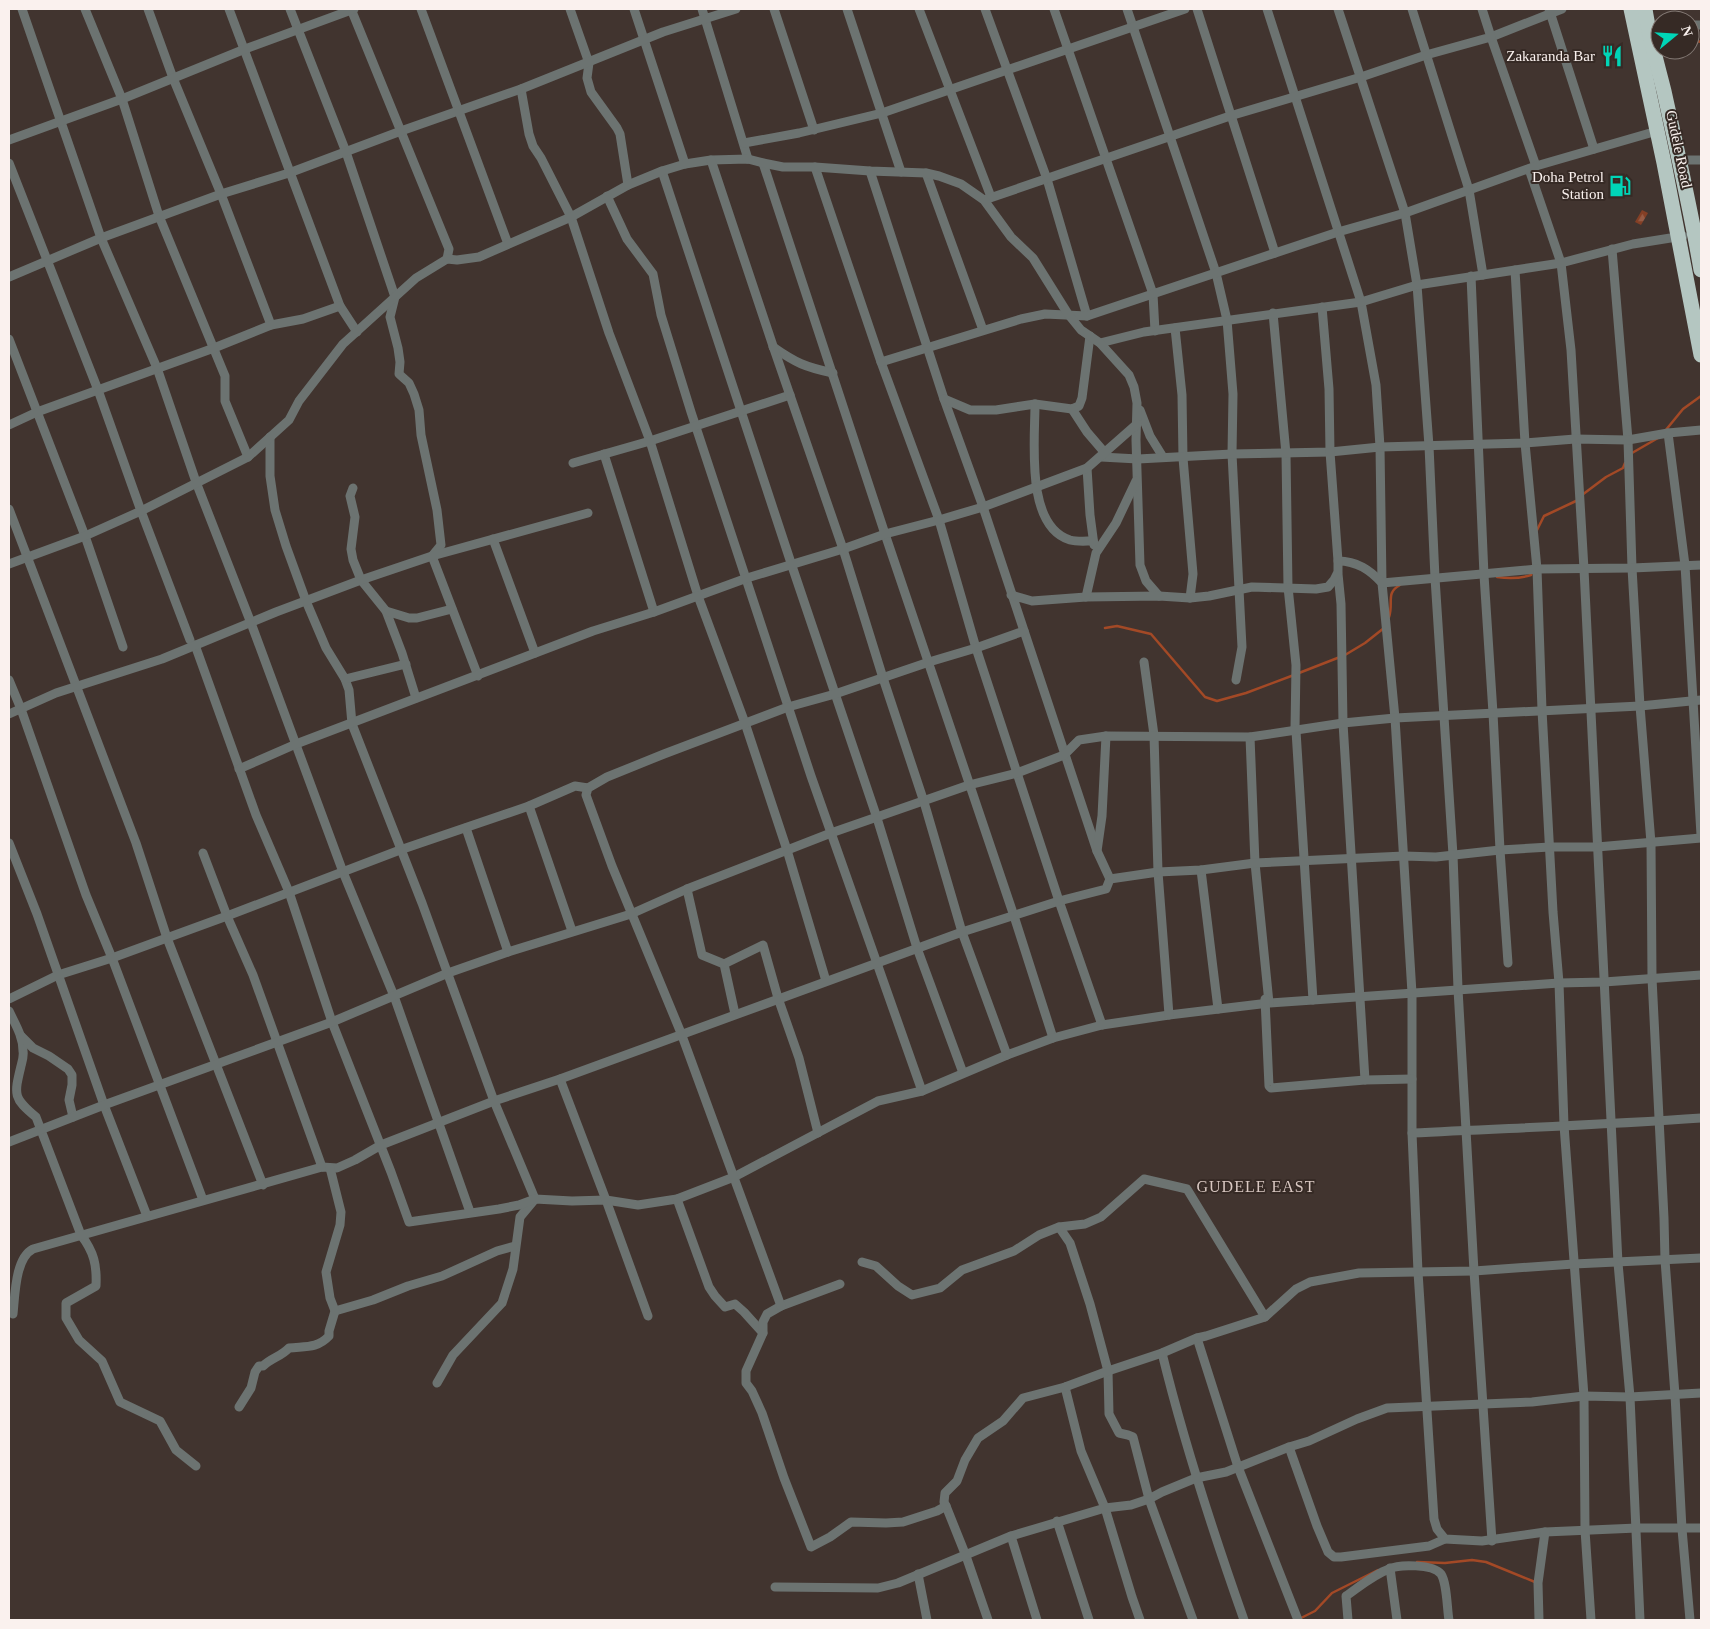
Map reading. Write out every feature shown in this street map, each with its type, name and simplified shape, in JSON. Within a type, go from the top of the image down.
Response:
[{"type":"highway","name":"Gudele Road","points":[[1631,9],[1679,237],[1701,355]]},
{"type":"highway","name":"Gudele Road","points":[[1660,60],[1701,270]]},
{"type":"street","points":[[22,9],[101,238],[157,368],[196,482],[251,622],[344,872],[394,996],[470,1212]]},
{"type":"street","points":[[85,9],[122,99],[159,216],[226,376],[225,402],[248,457]]},
{"type":"street","points":[[148,9],[271,325]]},
{"type":"street","points":[[228,9],[245,49],[289,173],[340,306],[357,332]]},
{"type":"street","points":[[290,9],[346,152],[395,297],[390,316],[398,348],[400,374],[414,394],[419,410],[421,435],[437,510],[441,545],[432,556]]},
{"type":"street","points":[[9,140],[122,99],[245,49],[352,9],[448,249],[447,259]]},
{"type":"street","points":[[421,9],[508,244]]},
{"type":"street","points":[[570,9],[589,63],[588,84],[591,92],[617,128],[621,140],[628,185]]},
{"type":"street","points":[[634,9],[685,164]]},
{"type":"street","points":[[702,9],[748,159]]},
{"type":"street","points":[[9,277],[159,216],[289,173],[401,130],[521,89],[663,32],[736,9]]},
{"type":"street","points":[[774,9],[814,130]]},
{"type":"street","points":[[847,9],[901,172]]},
{"type":"street","points":[[919,9],[988,199],[1011,237],[1033,258],[1068,314],[1082,330],[1100,343],[1128,375],[1134,387],[1137,403],[1140,565],[1146,581],[1159,596]]},
{"type":"street","points":[[985,9],[1047,178],[1087,316]]},
{"type":"street","points":[[1054,9],[1152,294],[1155,331]]},
{"type":"street","points":[[1127,9],[1216,273],[1227,320],[1233,394],[1232,454],[1242,647],[1236,680]]},
{"type":"street","points":[[744,143],[814,130],[882,113],[1185,9]]},
{"type":"street","points":[[1197,9],[1274,253]]},
{"type":"street","points":[[1267,9],[1361,302],[1376,385],[1380,447],[1382,583],[1395,718],[1412,993],[1412,1132],[1418,1272],[1434,1520],[1437,1529],[1445,1540]]},
{"type":"street","points":[[1338,9],[1405,213],[1417,285],[1429,446],[1435,578],[1453,854],[1458,989],[1474,1271],[1492,1540]]},
{"type":"street","points":[[1412,9],[1469,190],[1484,274]]},
{"type":"street","points":[[1482,9],[1561,263],[1571,350],[1584,568],[1618,1263],[1630,1397],[1640,1620]]},
{"type":"street","points":[[9,564],[85,536],[141,511],[248,457],[289,420],[299,401],[343,344],[416,278],[447,259],[457,260],[479,257],[570,217],[628,185],[662,171],[685,164],[711,160],[748,159],[763,164],[783,167],[926,173],[961,184],[988,199],[1295,95],[1492,37],[1550,11],[1562,9]]},
{"type":"street","points":[[1550,11],[1594,149]]},
{"type":"street","points":[[521,89],[529,134],[570,217],[609,333],[650,441],[698,596],[745,723],[787,850],[826,981]]},
{"type":"street","points":[[881,362],[983,330],[1045,314],[1087,316],[1338,232],[1405,213],[1532,168],[1657,131]]},
{"type":"street","points":[[711,160],[843,550],[924,802],[962,932],[1007,1055]]},
{"type":"street","points":[[1679,160],[1701,160]]},
{"type":"street","points":[[9,162],[98,390],[141,511],[193,643],[256,815],[289,892],[332,1022],[381,1145],[409,1222],[518,1205],[535,1199],[606,1200],[638,1205],[677,1199],[734,1177],[878,1101],[922,1091],[1053,1038],[1102,1025],[1218,1009],[1267,1000],[1314,1000],[1458,989],[1701,975]]},
{"type":"street","points":[[763,164],[1053,1038]]},
{"type":"street","points":[[815,167],[881,362],[939,520],[976,648],[1058,901],[1102,1025]]},
{"type":"street","points":[[662,171],[877,818],[916,948],[964,1073]]},
{"type":"street","points":[[13,1314],[16,1281],[23,1258],[27,1252],[203,1200],[326,1167],[337,1168],[381,1145],[494,1101],[560,1080],[778,998],[962,932],[1058,901],[1106,889],[1110,878],[1097,851],[1064,754],[983,507],[927,348],[870,171]]},
{"type":"street","points":[[926,173],[983,330]]},
{"type":"street","points":[[607,196],[627,239],[652,274],[662,315],[691,412],[788,706],[922,1091]]},
{"type":"street","points":[[1100,343],[1155,331],[1361,302],[1417,285],[1561,263],[1633,244],[1695,233]]},
{"type":"street","points":[[1612,249],[1628,440],[1632,568],[1640,706],[1651,843],[1652,978],[1665,1260],[1682,1529],[1690,1620]]},
{"type":"street","points":[[1515,270],[1525,443],[1537,570],[1542,710],[1553,912],[1559,983],[1564,1125],[1584,1396],[1585,1530],[1590,1620]]},
{"type":"street","points":[[1471,276],[1484,574],[1508,964]]},
{"type":"street","points":[[9,425],[37,412],[214,348],[271,325],[304,319],[340,306]]},
{"type":"street","points":[[1322,307],[1341,604],[1343,723],[1365,1080]]},
{"type":"street","points":[[1273,313],[1286,454],[1288,587],[1296,665],[1296,730],[1314,1000]]},
{"type":"street","points":[[1175,328],[1182,395],[1183,458],[1193,574],[1190,598]]},
{"type":"street","points":[[944,399],[970,410],[996,410],[1035,404],[1072,409],[1079,406],[1082,398],[1090,336]]},
{"type":"street","points":[[9,339],[85,536],[123,647]]},
{"type":"street","points":[[773,346],[793,361],[804,366],[833,373]]},
{"type":"street","points":[[573,463],[650,441],[790,394]]},
{"type":"street","points":[[1137,403],[1150,436],[1163,457]]},
{"type":"street","points":[[1035,404],[1035,487],[1048,524],[1059,535],[1072,541],[1093,541]]},
{"type":"street","points":[[1072,409],[1103,455],[1138,460],[1163,457],[1286,454],[1380,447],[1525,443],[1575,439],[1628,440],[1668,433],[1701,430]]},
{"type":"street","points":[[239,769],[296,744],[593,631],[654,612],[747,578],[843,550],[885,534],[983,507],[1087,468],[1137,424]]},
{"type":"street","points":[[1110,878],[1255,863],[1352,860],[1404,856],[1436,857],[1500,850],[1651,843],[1701,836],[1697,700],[1684,565],[1668,433]]},
{"type":"street","points":[[270,438],[270,476],[275,510],[306,601],[326,648],[346,679],[349,690],[352,724],[448,973],[494,1101],[535,1199]]},
{"type":"street","points":[[604,454],[654,612]]},
{"type":"street","points":[[1087,468],[1093,541],[1096,553]]},
{"type":"street","points":[[1086,597],[1096,553],[1116,523],[1138,478]]},
{"type":"street","points":[[353,488],[350,496],[355,517],[351,550],[361,580],[386,611],[406,664],[416,698]]},
{"type":"street","points":[[9,509],[136,842],[167,938],[218,1064],[263,1185]]},
{"type":"street","points":[[9,714],[56,693],[162,659],[193,643],[361,580],[432,556],[588,513]]},
{"type":"street","points":[[494,539],[534,653]]},
{"type":"street","points":[[432,556],[478,676]]},
{"type":"street","points":[[1338,561],[1347,561],[1371,571],[1382,583]]},
{"type":"street","points":[[1382,583],[1537,570],[1701,565]]},
{"type":"street","points":[[1011,595],[1032,601],[1086,597],[1159,596],[1190,598],[1252,587],[1288,587],[1316,590],[1328,587],[1338,572]]},
{"type":"street","points":[[386,611],[409,618],[417,618],[452,609]]},
{"type":"street","points":[[9,998],[58,975],[112,958],[400,850],[529,806],[575,786],[588,788],[607,777],[788,706],[835,694],[1024,631]]},
{"type":"street","points":[[1144,662],[1154,735],[1158,872],[1169,1015]]},
{"type":"street","points":[[346,679],[406,664]]},
{"type":"street","points":[[9,680],[21,709],[86,895],[112,958],[203,1200]]},
{"type":"street","points":[[9,1142],[104,1105],[332,1022],[448,973],[572,931],[631,914],[686,889],[831,833],[969,785],[1017,773],[1064,754],[1079,740],[1106,736],[1154,735],[1250,737],[1343,723],[1395,718],[1640,706],[1697,700]]},
{"type":"street","points":[[1097,851],[1102,816],[1106,736]]},
{"type":"street","points":[[1250,737],[1255,863],[1267,1000],[1269,1086],[1271,1088],[1365,1080],[1412,1079]]},
{"type":"street","points":[[588,788],[586,795],[612,866],[681,1034],[781,1306]]},
{"type":"street","points":[[529,806],[572,931]]},
{"type":"street","points":[[466,828],[508,952]]},
{"type":"street","points":[[9,843],[37,914],[104,1105],[147,1216]]},
{"type":"street","points":[[203,853],[227,916],[253,975],[326,1167],[341,1212],[340,1225],[326,1272],[330,1298],[335,1311],[329,1336],[324,1341],[306,1348],[289,1348],[263,1366],[259,1366],[255,1372],[252,1388],[239,1407]]},
{"type":"street","points":[[1201,870],[1218,1009]]},
{"type":"street","points":[[686,889],[702,955],[724,964],[764,945],[778,998],[799,1058],[818,1133]]},
{"type":"street","points":[[724,964],[736,1014]]},
{"type":"street","points":[[9,1011],[21,1035],[33,1048],[68,1069],[72,1075],[70,1100],[73,1117]]},
{"type":"street","points":[[21,1035],[24,1053],[16,1086],[17,1096],[24,1107],[36,1117],[81,1235],[91,1248],[97,1272],[96,1286],[66,1303],[66,1318],[79,1340],[102,1361],[120,1402],[160,1421],[176,1450],[196,1466]]},
{"type":"street","points":[[560,1080],[648,1316]]},
{"type":"street","points":[[1412,1132],[1611,1124],[1701,1118]]},
{"type":"street","points":[[862,1262],[876,1266],[898,1286],[912,1295],[940,1288],[962,1270],[1014,1251],[1039,1235],[1059,1228],[1085,1224],[1101,1216],[1144,1179],[1187,1189],[1264,1317]]},
{"type":"street","points":[[437,1383],[453,1355],[502,1303],[513,1269],[520,1217],[535,1199]]},
{"type":"street","points":[[677,1199],[709,1287],[725,1307],[735,1304],[763,1333]]},
{"type":"street","points":[[1059,1228],[1070,1243],[1090,1304],[1108,1370],[1109,1414],[1118,1433],[1128,1434],[1133,1437],[1149,1499],[1192,1620]]},
{"type":"street","points":[[335,1311],[442,1276],[497,1251],[515,1246]]},
{"type":"street","points":[[988,1620],[966,1556],[944,1502],[945,1492],[957,1481],[965,1460],[978,1438],[1003,1421],[1023,1398],[1065,1387],[1108,1370],[1162,1353],[1197,1338],[1264,1317],[1296,1289],[1310,1282],[1359,1273],[1474,1271],[1701,1258]]},
{"type":"street","points":[[840,1284],[781,1306],[767,1314],[762,1322],[763,1333],[746,1371],[746,1383],[752,1391],[762,1413],[784,1478],[811,1547],[830,1537],[851,1522],[903,1522],[937,1511],[946,1506]]},
{"type":"street","points":[[1197,1338],[1238,1467],[1298,1620]]},
{"type":"street","points":[[1162,1353],[1196,1478],[1244,1620]]},
{"type":"street","points":[[1065,1387],[1081,1451],[1105,1508],[1140,1620]]},
{"type":"street","points":[[775,1588],[878,1588],[898,1583],[1011,1536],[1105,1508],[1132,1506],[1196,1478],[1215,1475],[1309,1441],[1357,1419],[1387,1408],[1428,1408],[1532,1402],[1584,1396],[1630,1397],[1701,1393]]},
{"type":"street","points":[[1289,1447],[1317,1526],[1328,1552],[1334,1557],[1429,1546],[1445,1540],[1492,1540],[1545,1532],[1637,1528],[1701,1528]]},
{"type":"street","points":[[1057,1521],[1088,1620]]},
{"type":"street","points":[[1539,1620],[1538,1583],[1545,1532]]},
{"type":"street","points":[[1011,1536],[1037,1620]]},
{"type":"street","points":[[1348,1620],[1346,1596],[1390,1568],[1421,1566],[1434,1568],[1442,1575],[1449,1620]]},
{"type":"street","points":[[1390,1568],[1397,1620]]},
{"type":"street","points":[[918,1574],[927,1620]]},
{"type":"green space","points":[[1642,210],[1648,213],[1641,225],[1635,222]]},
{"type":"waterway","points":[[1665,431],[1683,409],[1701,396]]},
{"type":"waterway","points":[[1632,453],[1658,438]]},
{"type":"waterway","points":[[1582,495],[1606,477],[1623,468],[1625,463]]},
{"type":"waterway","points":[[1537,530],[1544,516],[1576,501]]},
{"type":"waterway","points":[[1497,577],[1518,578],[1531,575],[1532,572]]},
{"type":"waterway","points":[[1389,617],[1391,595],[1395,588],[1400,585]]},
{"type":"waterway","points":[[1105,628],[1117,626],[1151,634],[1205,697],[1217,701],[1246,693],[1294,675]]},
{"type":"waterway","points":[[1345,655],[1365,643],[1384,628]]},
{"type":"waterway","points":[[1299,673],[1340,657]]},
{"type":"waterway","points":[[1417,1562],[1445,1563],[1472,1560],[1486,1562],[1535,1582]]},
{"type":"waterway","points":[[1301,1618],[1315,1611],[1332,1593],[1378,1570]]},
{"type":"place","name":"Zakaranda Bar","points":[[1612,56]]},
{"type":"place","name":"Doha Petrol Station","points":[[1620,186]]},
{"type":"district","name":"GUDELE EAST","points":[[1256,1186]]}]
